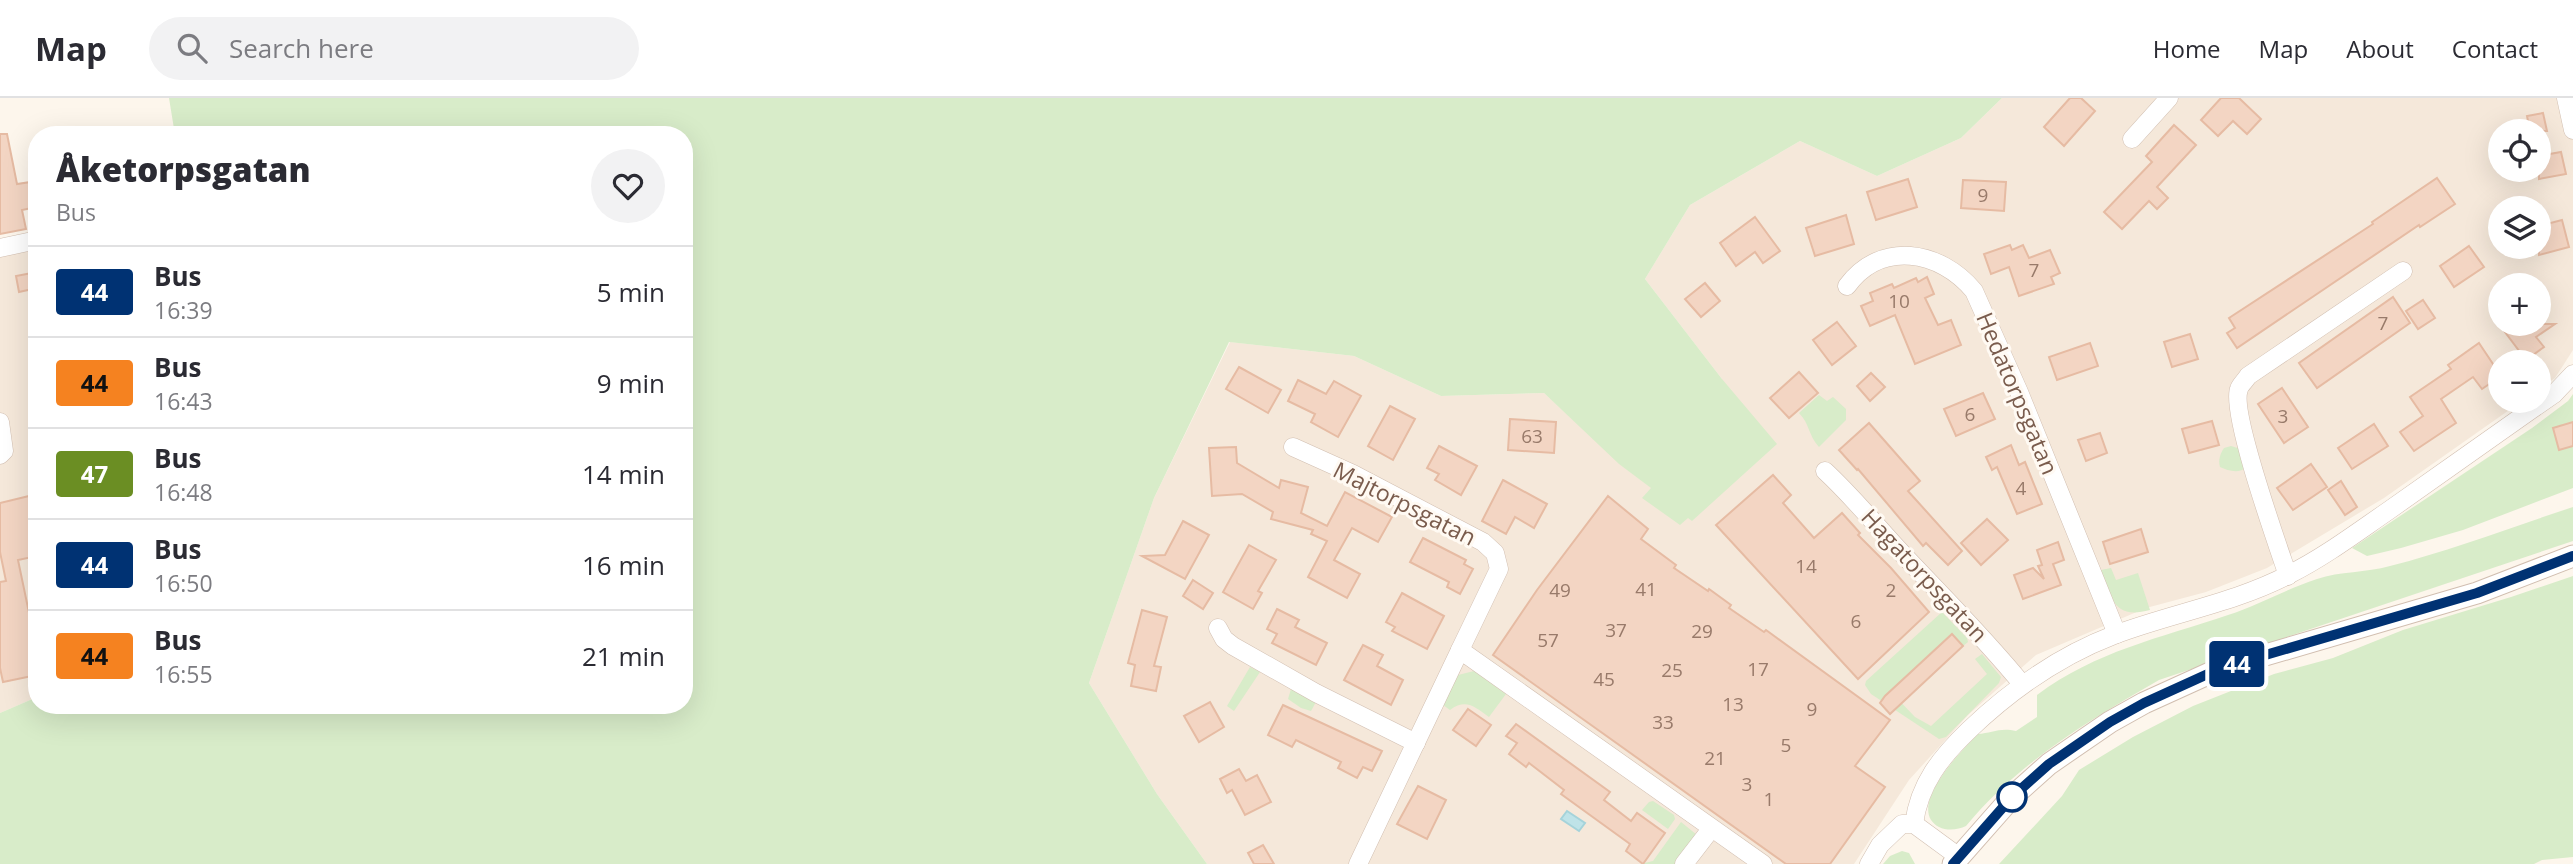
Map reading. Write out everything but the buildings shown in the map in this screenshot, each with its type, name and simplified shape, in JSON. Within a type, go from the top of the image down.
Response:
[{"type":"street","points":[[2132,139],[2169,98]]},
{"type":"street","points":[[2566,98],[2573,130]]},
{"type":"street","points":[[0,248],[28,242]]},
{"type":"street","name":"Hedatorpsgatan","points":[[1847,286],[1864,268],[1873,263],[1888,258],[1915,256],[1946,268],[1968,283],[2018,390],[2117,634]]},
{"type":"street","points":[[2288,576],[2256,479],[2238,405],[2238,390],[2248,376],[2403,271]]},
{"type":"street","points":[[1914,824],[1916,804],[1922,789],[1945,754],[2022,684],[2054,663],[2117,634],[2226,600],[2288,576],[2325,554],[2554,394],[2573,374]]},
{"type":"street","points":[[0,422],[5,445],[0,455]]},
{"type":"street","name":"Majtorpsgatan","points":[[1293,447],[1353,474],[1488,545],[1495,553],[1499,569],[1358,864]]},
{"type":"street","name":"Hagatorpsgatan","points":[[1825,471],[1986,639],[2022,684]]},
{"type":"street","points":[[1869,864],[1880,845],[1902,824],[1914,824],[1956,861],[2012,797],[2049,764],[2110,722],[2144,703],[2221,668],[2477,593],[2573,556]]},
{"type":"street","points":[[1218,628],[1224,639],[1233,646],[1316,693],[1416,743]]},
{"type":"street","points":[[1460,650],[1763,864]]},
{"type":"street","points":[[1684,864],[1711,829]]},
{"type":"shaded area","points":[[2002,98],[2573,98],[2573,350],[2551,381],[2551,350],[2488,350],[2488,413],[2505,413],[2384,498],[2267,568],[2206,592],[2146,608],[2036,655],[1968,715],[1909,780],[1854,864],[1207,864],[1157,794],[1089,683],[1154,498],[1230,342],[1354,356],[1441,396],[1544,393],[1620,463],[1722,379],[1645,279],[1690,205],[1800,141],[1877,176],[1961,138]]},
{"type":"shaded area","points":[[28,247],[28,701],[0,713],[0,254]]},
{"type":"green space","points":[[169,98],[2002,98],[1961,138],[1877,176],[1800,141],[1690,205],[1645,279],[1722,379],[1777,444],[1692,521],[1688,518],[1680,525],[1642,498],[1651,488],[1619,464],[1544,393],[1441,396],[1354,356],[1229,342],[1154,498],[1089,683],[1157,794],[1207,864],[0,864],[0,713],[28,701],[28,714],[693,714],[693,126],[174,126]]},
{"type":"green space","points":[[2573,394],[2573,488],[2463,530],[2401,548],[2367,556],[2352,548],[2532,428],[2568,401]]},
{"type":"green space","points":[[1819,395],[1827,401],[1833,397],[1846,409],[1846,420],[1819,447],[1799,413]]},
{"type":"green space","points":[[2231,446],[2241,449],[2246,467],[2241,471],[2220,467],[2221,453],[2224,448]]},
{"type":"green space","points":[[2573,507],[2573,541],[2159,680],[2056,744],[2008,782],[1966,826],[1945,829],[1930,818],[1928,806],[1940,779],[1978,734],[2001,730],[2016,731],[2037,717],[2037,695],[2082,667],[2129,647],[2239,611],[2317,579],[2413,560]]},
{"type":"green space","points":[[2111,568],[2116,580],[2138,573],[2150,610],[2128,612],[2116,604],[2101,570]]},
{"type":"green space","points":[[2573,576],[2573,857],[2542,860],[2534,864],[1999,864],[2062,796],[2079,770],[2133,737],[2193,706],[2274,674],[2333,658],[2403,630]]},
{"type":"green space","points":[[1942,612],[1968,642],[1963,646],[1951,634],[1890,691],[1915,717],[1931,726],[1987,674],[1975,659],[1982,654],[2001,677],[1999,683],[1946,737],[1939,739],[1871,694],[1865,685],[1866,681]]},
{"type":"green space","points":[[1250,667],[1260,672],[1234,711],[1227,706]]},
{"type":"green space","points":[[1474,671],[1506,694],[1489,717],[1470,705],[1456,706],[1450,710],[1443,705],[1458,675]]},
{"type":"green space","points":[[1291,689],[1316,702],[1311,711],[1288,699]]},
{"type":"green space","points":[[1653,801],[1674,815],[1675,819],[1668,829],[1642,810]]},
{"type":"green space","points":[[1681,822],[1697,835],[1678,864],[1640,864],[1653,861]]},
{"type":"green space","points":[[1902,851],[1909,853],[1915,864],[1883,864],[1890,856]]},
{"type":"water","points":[[1567,811],[1585,823],[1579,831],[1561,819]]},
{"type":"bus line","name":"44","points":[[1953,864],[2012,797],[2049,764],[2070,747],[2144,703],[2221,668],[2477,593],[2573,556]]}]
